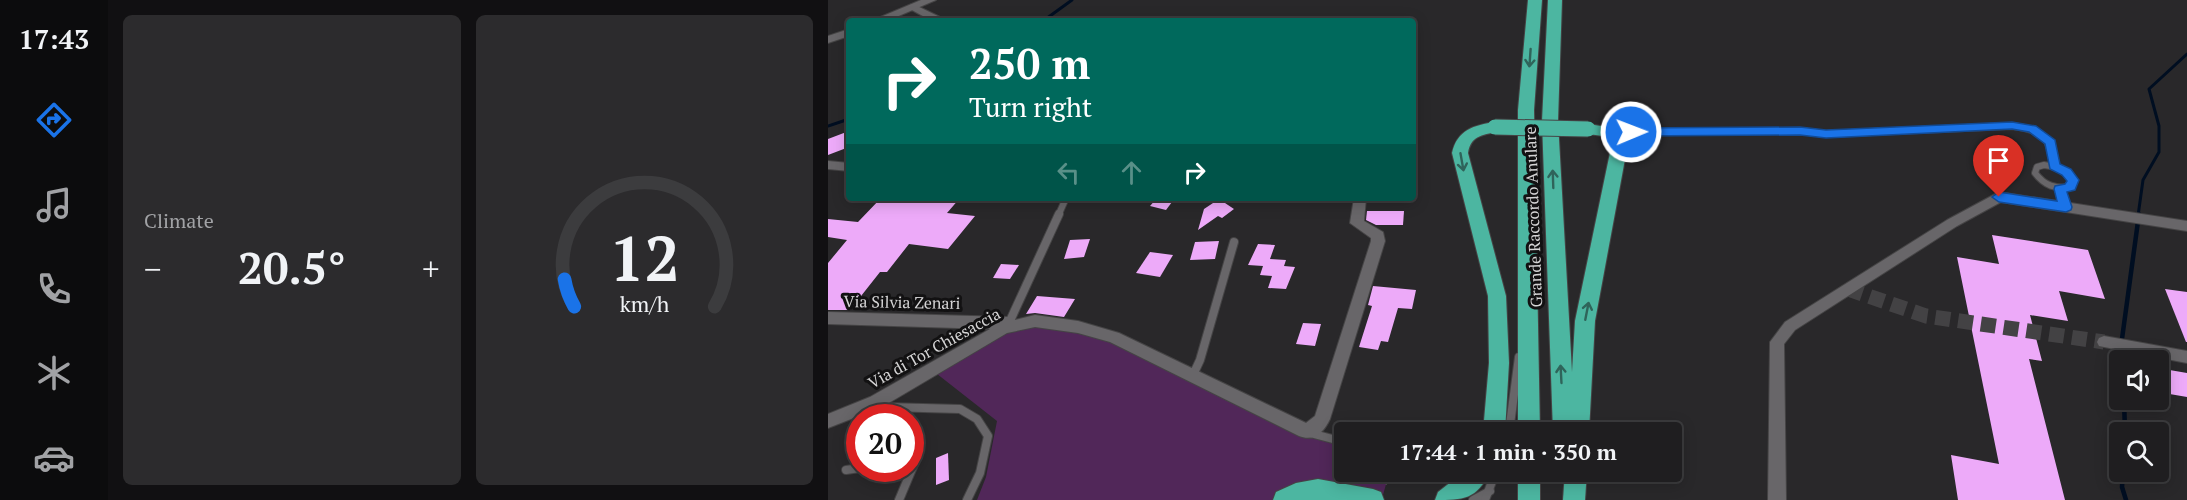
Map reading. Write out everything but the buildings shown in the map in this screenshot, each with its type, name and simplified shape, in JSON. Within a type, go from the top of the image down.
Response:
[{"type":"highway","name":"Grande Raccordo Anulare","points":[[1529,422],[1526,110],[1535,0]]},
{"type":"highway","name":"Grande Raccordo Anulare","points":[[1555,0],[1550,121],[1564,422]]},
{"type":"highway","points":[[1495,422],[1499,363],[1497,296],[1460,153],[1461,143],[1467,135],[1495,127],[1588,129],[1614,133],[1620,143],[1585,321],[1579,422]]},
{"type":"highway","points":[[1446,500],[1469,483],[1476,482]]},
{"type":"highway","points":[[1529,482],[1529,500]]},
{"type":"highway","points":[[1565,482],[1566,500]]},
{"type":"highway","points":[[1574,500],[1575,482]]},
{"type":"highway","points":[[1284,500],[1304,490],[1324,488],[1378,497]]},
{"type":"street","points":[[885,18],[931,0]]},
{"type":"street","points":[[913,7],[934,18]]},
{"type":"street","points":[[828,40],[846,33]]},
{"type":"street","points":[[828,165],[846,168]]},
{"type":"street","points":[[1777,500],[1777,342],[1790,326],[1958,219],[1999,197],[2187,226]]},
{"type":"street","points":[[1305,431],[1317,428],[1322,419],[1378,242],[1375,232],[1357,223],[1360,201]]},
{"type":"street","name":"Via Silvia Zenari","points":[[828,318],[1009,324]]},
{"type":"street","name":"Via di Tor Chiesaccia","points":[[828,421],[876,402],[1009,324],[1039,322],[1100,332],[1139,347],[1305,431]]},
{"type":"street","points":[[2104,342],[2187,357]]},
{"type":"lane","points":[[1631,132],[1800,131],[1826,134],[2012,126],[2032,129],[2043,135],[2050,142],[2054,166]]},
{"type":"lane","points":[[2044,165],[2054,166],[2067,172],[2073,180],[2070,187],[2060,189],[2040,180],[2035,173],[2037,168],[2044,165]]},
{"type":"lane","points":[[2060,189],[2066,207]]},
{"type":"lane","name":"Via di Tor Chiesaccia","points":[[1009,324],[1065,201]]},
{"type":"lane","points":[[1193,375],[1200,360],[1234,242]]},
{"type":"lane","points":[[1510,422],[1528,286]]},
{"type":"lane","points":[[876,402],[886,407],[960,409],[977,419],[988,436],[980,473],[967,500]]},
{"type":"lane","points":[[1305,431],[1334,439]]},
{"type":"lane","points":[[899,500],[907,482]]},
{"type":"lane","points":[[1473,500],[1483,482]]},
{"type":"lane","points":[[1484,482],[1485,500]]},
{"type":"path","points":[[1378,497],[1386,482]]},
{"type":"shaded area","points":[[1070,320],[1305,431],[1334,439],[1334,482],[1387,482],[1383,495],[1371,500],[977,500],[986,477],[997,421],[932,370],[994,333]]},
{"type":"waterway","points":[[1047,18],[1072,0]]},
{"type":"waterway","points":[[2138,216],[2143,180],[2159,152],[2159,126],[2149,89],[2187,54]]},
{"type":"waterway","points":[[828,126],[846,120]]},
{"type":"waterway","points":[[2123,350],[2122,339],[2139,214]]},
{"type":"waterway","points":[[2124,410],[2125,422]]},
{"type":"waterway","points":[[2122,482],[2126,500]]},
{"type":"tunnel","points":[[1848,289],[1926,316],[2104,342]]},
{"type":"route","points":[[1631,132],[1800,131],[1826,134],[2012,126],[2032,129],[2043,135],[2050,142],[2054,166],[2067,172],[2073,180],[2070,187],[2060,189],[2066,207],[1999,197]]}]
